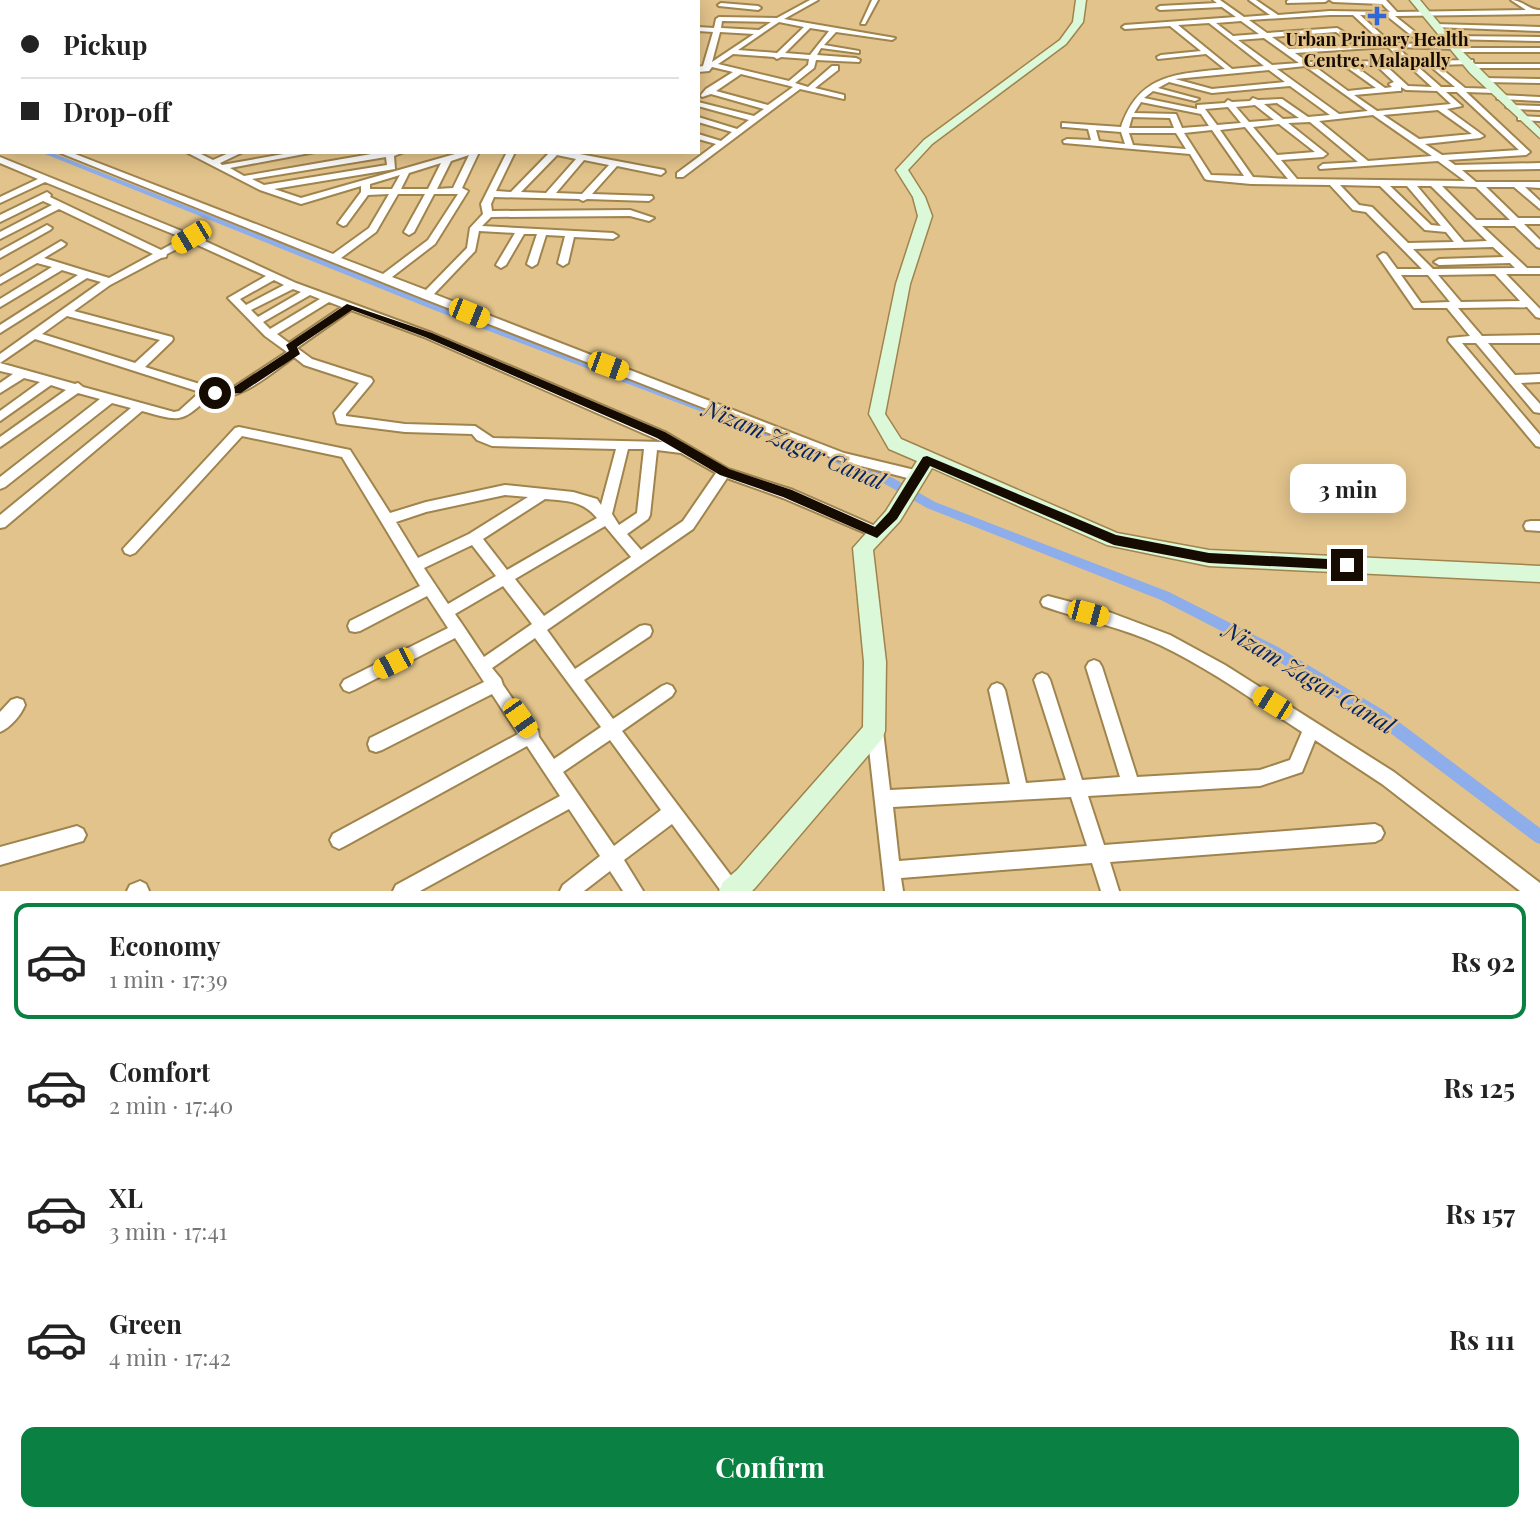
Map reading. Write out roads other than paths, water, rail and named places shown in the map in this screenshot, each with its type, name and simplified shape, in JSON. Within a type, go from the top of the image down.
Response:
[{"type":"street","points":[[752,19],[764,0]]},
{"type":"street","points":[[704,69],[778,20],[815,0]]},
{"type":"street","points":[[863,23],[876,0]]},
{"type":"street","points":[[921,472],[895,444],[877,414],[903,284],[925,216],[919,197],[902,170],[928,142],[1063,42],[1078,22],[1081,0]]},
{"type":"street","points":[[1252,0],[1277,17]]},
{"type":"street","points":[[1287,1],[1325,0]]},
{"type":"street","points":[[1333,0],[1383,1],[1393,14],[1427,45]]},
{"type":"street","points":[[1415,0],[1493,89],[1521,118],[1537,130]]},
{"type":"street","points":[[1514,0],[1537,12]]},
{"type":"street","points":[[1287,1],[1310,15]]},
{"type":"street","points":[[1160,8],[1220,2],[1476,184],[1540,245]]},
{"type":"street","points":[[720,5],[758,8]]},
{"type":"street","points":[[1125,27],[1310,15],[1537,12]]},
{"type":"street","points":[[1065,125],[1179,131],[1458,106],[1355,14]]},
{"type":"street","points":[[704,69],[719,19],[778,20],[892,38]]},
{"type":"street","points":[[1212,23],[1338,117]]},
{"type":"street","points":[[1173,25],[1229,69]]},
{"type":"street","points":[[777,57],[808,26]]},
{"type":"street","points":[[1366,26],[1384,27]]},
{"type":"street","points":[[1435,26],[1540,29]]},
{"type":"street","points":[[700,29],[763,32]]},
{"type":"street","points":[[680,175],[770,108],[811,66],[811,59],[834,30]]},
{"type":"street","points":[[1231,38],[1337,30],[1361,46]]},
{"type":"street","points":[[1446,38],[1540,39]]},
{"type":"street","points":[[1288,51],[1390,45],[1540,50]]},
{"type":"street","points":[[732,52],[811,59],[856,56],[820,46]]},
{"type":"street","points":[[1161,57],[1209,52]]},
{"type":"street","points":[[1130,147],[1124,130],[1133,103],[1167,80],[1229,69],[1345,62],[1540,66]]},
{"type":"street","points":[[1345,62],[1382,89]]},
{"type":"street","points":[[1377,62],[1406,88],[1540,89]]},
{"type":"street","points":[[1323,167],[1527,152],[1430,62]]},
{"type":"street","points":[[810,89],[835,68]]},
{"type":"street","points":[[704,69],[739,72],[841,97]]},
{"type":"street","points":[[700,100],[739,72]]},
{"type":"street","points":[[1167,80],[1214,91],[1292,84]]},
{"type":"street","points":[[1493,89],[1540,81]]},
{"type":"street","points":[[1346,93],[1398,89],[1393,84],[1401,84]]},
{"type":"street","points":[[1152,89],[1195,99]]},
{"type":"street","points":[[1240,89],[1323,154],[1277,158]]},
{"type":"street","points":[[1493,89],[1540,99]]},
{"type":"street","points":[[709,91],[770,108]]},
{"type":"street","points":[[1214,91],[1231,104],[1250,125],[1295,182]]},
{"type":"street","points":[[1139,99],[1202,112]]},
{"type":"street","points":[[1251,181],[1199,107],[1282,101],[1311,120],[1365,163]]},
{"type":"street","points":[[700,103],[756,119]]},
{"type":"street","points":[[1418,142],[1480,136],[1439,107]]},
{"type":"street","points":[[1510,107],[1540,108]]},
{"type":"street","points":[[1129,115],[1173,117],[1208,177],[1251,181],[1540,185]]},
{"type":"street","points":[[1521,118],[1540,119]]},
{"type":"street","points":[[700,120],[739,132]]},
{"type":"street","points":[[1091,127],[1096,143]]},
{"type":"street","points":[[700,137],[723,144]]},
{"type":"street","points":[[1067,141],[1191,152]]},
{"type":"street","points":[[67,154],[842,457],[921,472],[1114,540],[1209,558],[1540,574]]},
{"type":"street","points":[[194,154],[263,188],[301,201],[365,188],[467,154]]},
{"type":"street","points":[[214,163],[234,154]]},
{"type":"street","points":[[223,167],[300,154]]},
{"type":"street","points":[[244,178],[383,154]]},
{"type":"street","points":[[263,188],[391,167],[389,154]]},
{"type":"street","points":[[464,191],[457,190],[473,154]]},
{"type":"street","points":[[488,214],[486,204],[509,154]]},
{"type":"street","points":[[513,195],[552,154]]},
{"type":"street","points":[[563,154],[662,172]]},
{"type":"street","points":[[604,161],[615,154]]},
{"type":"street","points":[[1312,155],[1356,208],[1369,209],[1431,272],[1478,340],[1539,409]]},
{"type":"street","points":[[549,195],[581,158]]},
{"type":"street","points":[[0,160],[191,237],[292,285],[428,335],[661,435],[724,472],[788,494],[877,533]]},
{"type":"street","points":[[409,232],[447,160]]},
{"type":"street","points":[[583,198],[615,163]]},
{"type":"street","points":[[1454,168],[1540,166]]},
{"type":"street","points":[[333,259],[373,230],[405,174]]},
{"type":"street","points":[[0,200],[44,178]]},
{"type":"street","points":[[1382,183],[1428,228],[1446,229]]},
{"type":"street","points":[[1410,184],[1462,245]]},
{"type":"street","points":[[1434,184],[1524,271]]},
{"type":"street","points":[[1517,185],[1540,206]]},
{"type":"street","points":[[0,186],[59,205],[163,255]]},
{"type":"street","points":[[0,219],[62,186]]},
{"type":"street","points":[[365,188],[464,191]]},
{"type":"street","points":[[343,223],[365,188]]},
{"type":"street","points":[[383,279],[432,242],[464,191]]},
{"type":"street","points":[[491,194],[649,198]]},
{"type":"street","points":[[0,236],[59,205]]},
{"type":"street","points":[[426,296],[472,249],[475,228],[488,214],[630,213],[649,218]]},
{"type":"street","points":[[1472,223],[1540,221]]},
{"type":"street","points":[[0,255],[47,228]]},
{"type":"street","points":[[475,228],[542,234],[613,236]]},
{"type":"street","points":[[501,265],[520,232]]},
{"type":"street","points":[[532,264],[542,234]]},
{"type":"street","points":[[563,263],[570,235]]},
{"type":"street","points":[[0,359],[109,281],[163,255],[191,237]]},
{"type":"street","points":[[0,281],[61,244]]},
{"type":"street","points":[[1405,246],[1495,244]]},
{"type":"street","points":[[1383,256],[1397,272],[1418,306],[1529,304]]},
{"type":"street","points":[[36,259],[109,281]]},
{"type":"street","points":[[1440,262],[1512,260]]},
{"type":"street","points":[[0,304],[61,267]]},
{"type":"street","points":[[1397,272],[1540,271]]},
{"type":"street","points":[[1498,272],[1540,315]]},
{"type":"street","points":[[0,330],[86,274]]},
{"type":"street","points":[[274,276],[234,296],[244,310],[269,334],[308,362],[367,381],[340,413],[341,420],[405,428],[475,430],[481,437],[492,442],[651,445],[684,449]]},
{"type":"street","points":[[244,310],[292,285]]},
{"type":"street","points":[[256,322],[310,291]]},
{"type":"street","points":[[269,334],[327,299]]},
{"type":"street","points":[[34,335],[225,394],[237,390],[351,306]]},
{"type":"street","points":[[65,312],[168,339],[139,366]]},
{"type":"street","points":[[1540,339],[1453,340],[1510,411],[1540,443]]},
{"type":"street","points":[[0,367],[180,415],[209,391]]},
{"type":"street","points":[[0,389],[23,373]]},
{"type":"street","points":[[1512,379],[1540,378]]},
{"type":"street","points":[[0,417],[51,380]]},
{"type":"street","points":[[0,443],[78,387]]},
{"type":"street","points":[[0,484],[111,397]]},
{"type":"street","points":[[0,523],[141,406]]},
{"type":"street","points":[[1510,411],[1539,409]]},
{"type":"street","points":[[130,549],[239,431],[346,453],[386,520],[418,564],[429,587],[532,735],[634,891]]},
{"type":"street","points":[[448,611],[607,517],[623,444]]},
{"type":"street","points":[[620,532],[643,515],[651,445]]},
{"type":"street","points":[[483,666],[691,523],[724,472]]},
{"type":"street","points":[[894,891],[874,731],[875,662],[863,548],[893,516],[921,472]]},
{"type":"street","points":[[386,520],[426,507],[505,490],[586,499],[607,517],[640,558]]},
{"type":"street","points":[[418,564],[474,538],[543,494]]},
{"type":"street","points":[[474,538],[732,891],[746,879],[874,731]]},
{"type":"street","points":[[355,626],[429,587]]},
{"type":"street","points":[[1048,602],[1108,618],[1165,640],[1311,727],[1439,815],[1535,891]]},
{"type":"street","points":[[349,685],[459,629]]},
{"type":"street","points":[[574,678],[645,631]]},
{"type":"street","points":[[1094,667],[1130,785]]},
{"type":"street","points":[[1042,680],[1074,788],[1110,891]]},
{"type":"street","points":[[376,744],[496,684]]},
{"type":"street","points":[[997,690],[1020,792]]},
{"type":"street","points":[[553,769],[667,691]]},
{"type":"street","points":[[0,724],[17,705]]},
{"type":"street","points":[[884,799],[1259,778],[1296,766],[1311,727]]},
{"type":"street","points":[[340,840],[532,735]]},
{"type":"street","points":[[402,891],[572,798]]},
{"type":"street","points":[[569,891],[673,812]]},
{"type":"street","points":[[892,870],[1375,833]]},
{"type":"street","points":[[0,856],[77,835]]},
{"type":"waterway","name":"Nizam Zagar Canal","points":[[48,154],[442,310],[769,433]]},
{"type":"waterway","name":"Nizam Zagar Canal","points":[[833,457],[889,481],[931,505],[1165,596],[1273,651],[1378,715],[1540,837]]},
{"type":"place","name":"Urban Primary Health Centre, Malapally","points":[[1377,16]]}]
